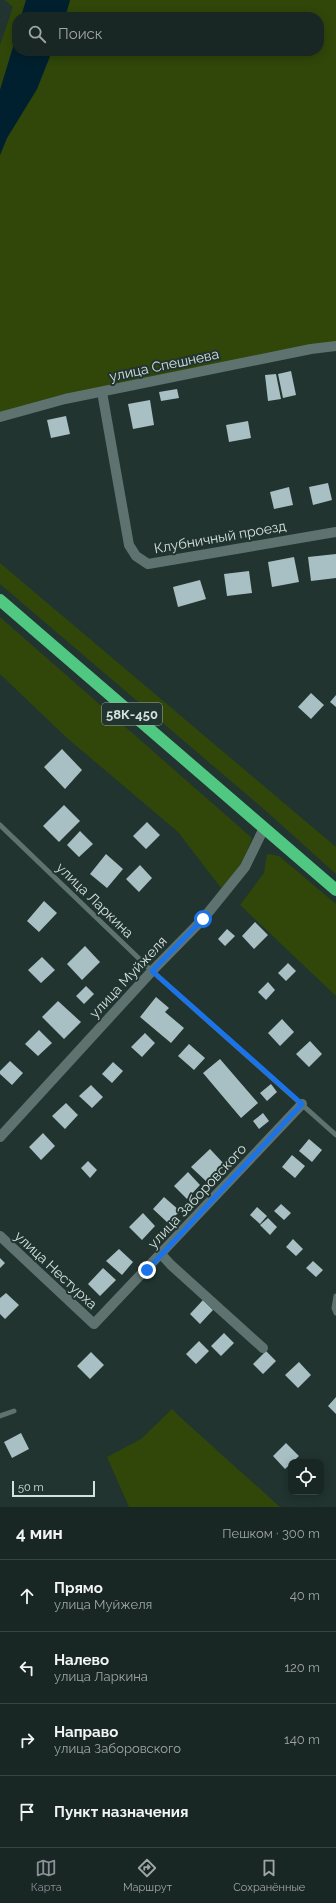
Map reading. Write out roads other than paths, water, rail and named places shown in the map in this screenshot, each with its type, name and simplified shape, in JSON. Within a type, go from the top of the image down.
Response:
[{"type":"highway","name":"58К-450","points":[[0,600],[336,890]]},
{"type":"street","name":"улица Спешнева","points":[[0,417],[65,399],[311,349],[336,346]]},
{"type":"street","name":"Клубничный проезд","points":[[102,392],[129,545],[136,556],[148,564],[336,532]]},
{"type":"street","name":"улица Муйжеля","points":[[0,1137],[152,971],[203,919],[245,867],[264,828]]},
{"type":"street","name":"улица Заборовского","points":[[94,1324],[162,1254],[302,1104]]},
{"type":"street","name":"улица Нестурха","points":[[0,1236],[94,1324]]},
{"type":"street","points":[[162,1254],[177,1270],[263,1348]]},
{"type":"lane","name":"улица Ларкина","points":[[0,825],[152,971],[336,1135]]},
{"type":"lane","points":[[336,1296],[334,1308],[336,1313]]},
{"type":"lane","points":[[0,1416],[14,1411]]},
{"type":"water","points":[[26,0],[70,0],[66,12],[22,12]]},
{"type":"water","points":[[12,50],[12,56],[50,56],[37,89],[7,138],[0,155],[0,90]]}]
